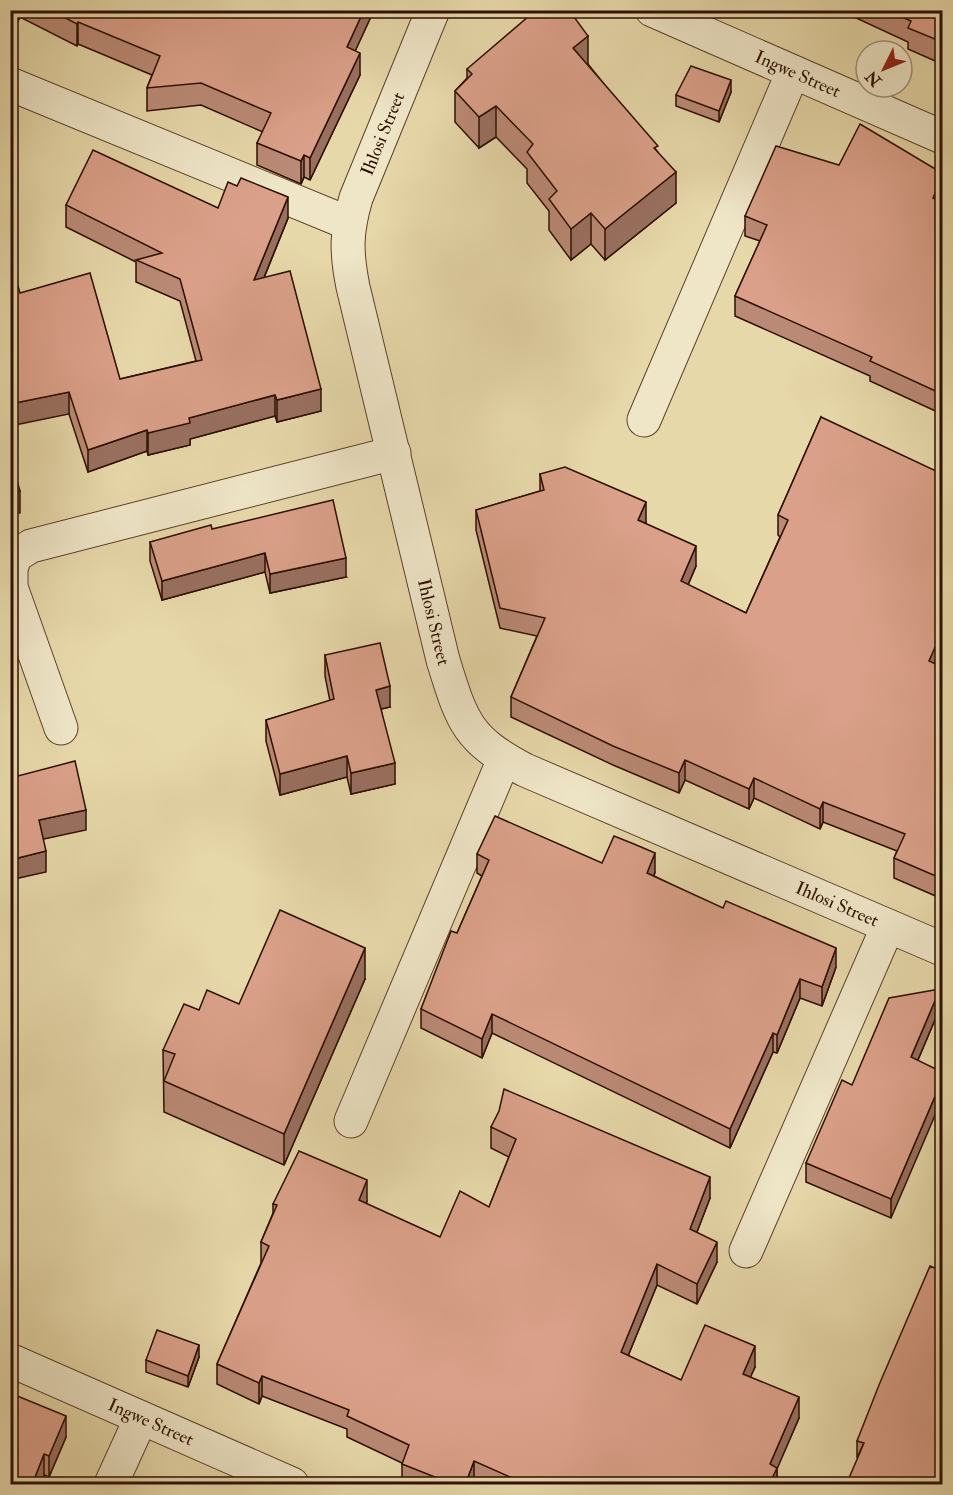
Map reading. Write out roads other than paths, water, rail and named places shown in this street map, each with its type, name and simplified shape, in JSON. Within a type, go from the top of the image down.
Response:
[{"type":"street","name":"Ihlosi Street","points":[[433,10],[356,198],[348,223],[349,266],[443,660],[465,722],[480,741],[504,759],[525,770],[942,949]]},
{"type":"street","name":"Ingwe Street","points":[[652,10],[942,137]]},
{"type":"street","points":[[644,420],[793,72]]},
{"type":"street","points":[[10,84],[348,223]]},
{"type":"street","points":[[61,728],[11,586],[11,569],[15,556],[31,546],[394,453]]},
{"type":"street","points":[[351,1121],[504,759]]},
{"type":"street","points":[[746,1251],[888,926]]},
{"type":"street","name":"Ingwe Street","points":[[10,1360],[292,1485]]},
{"type":"street","points":[[111,1485],[141,1418]]}]
